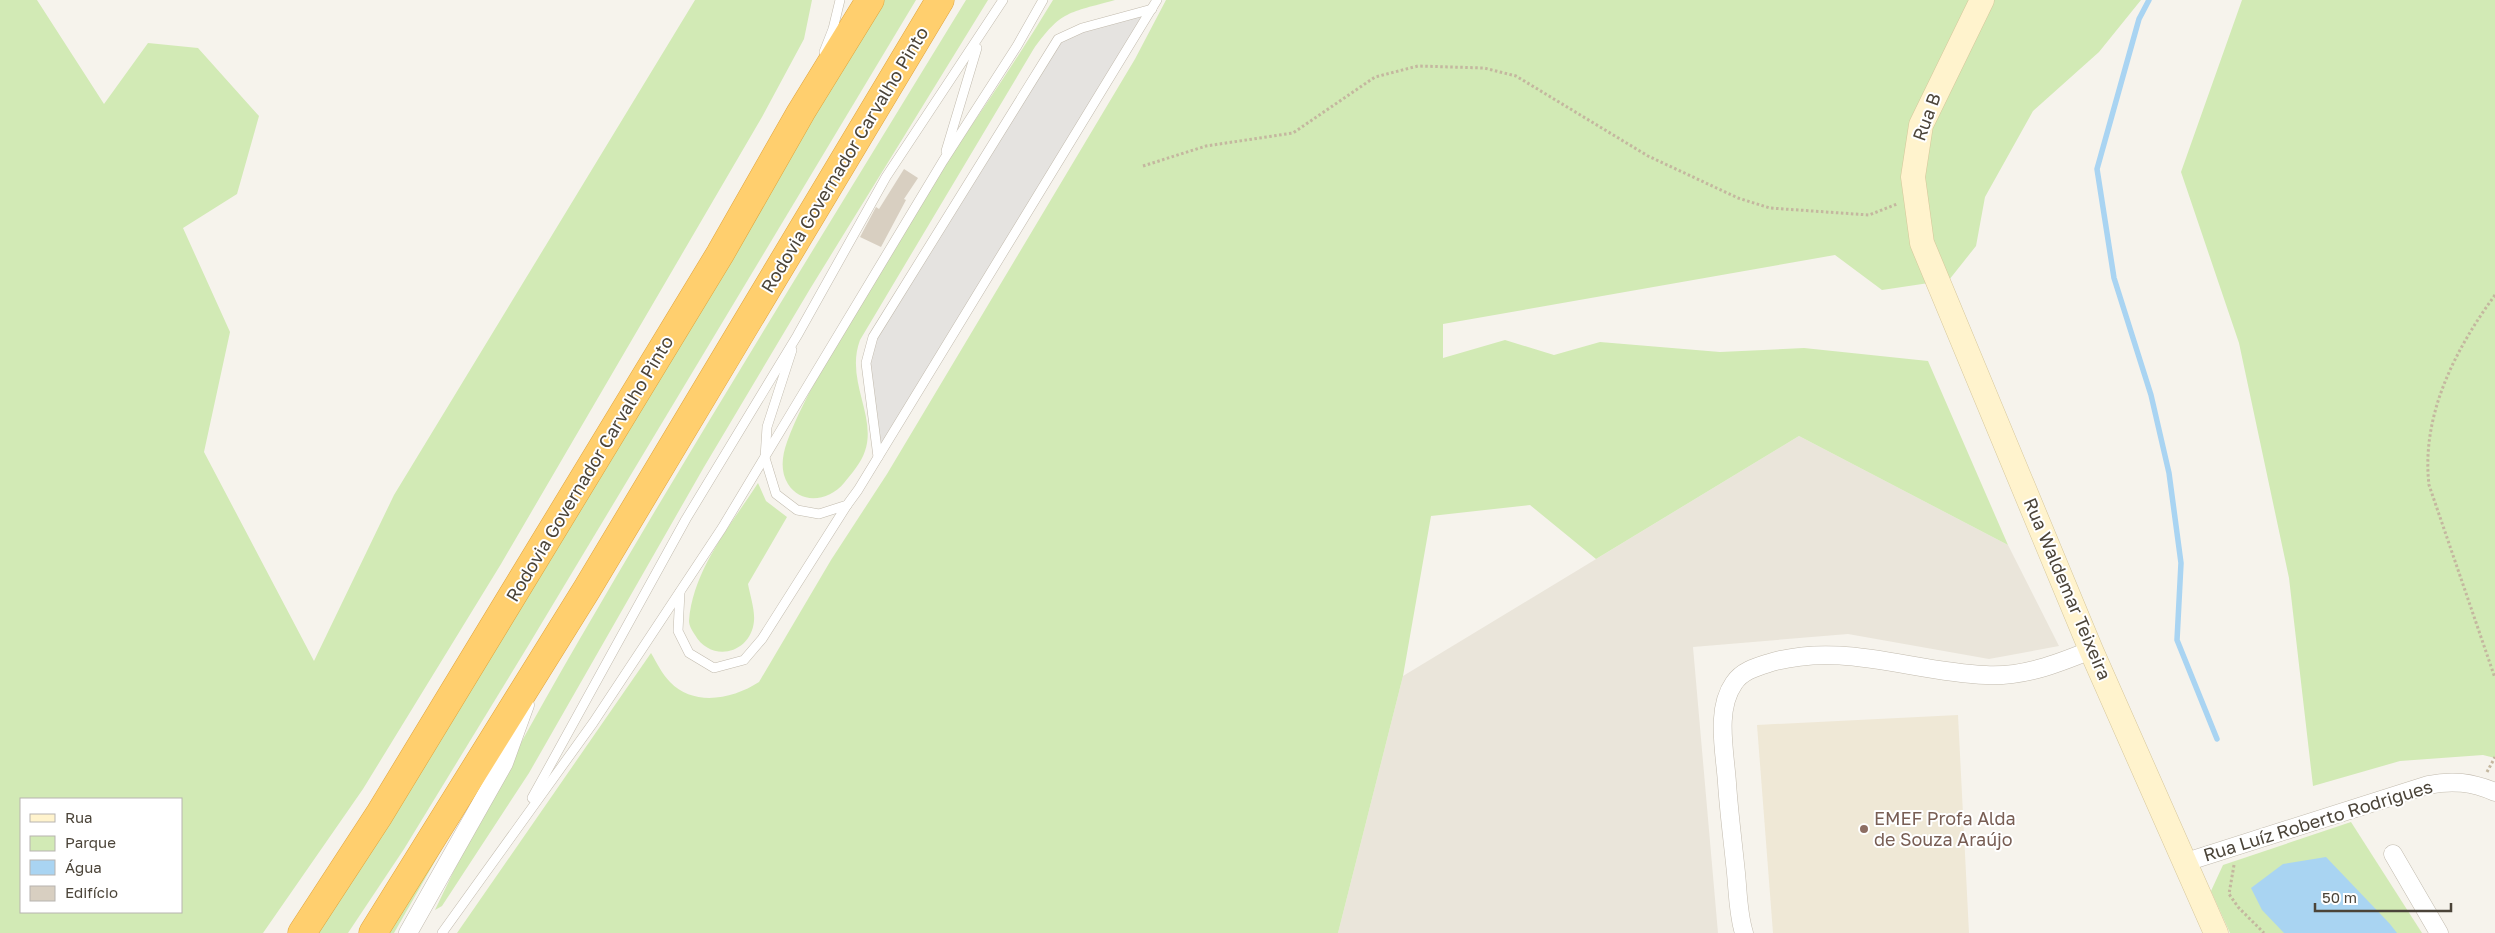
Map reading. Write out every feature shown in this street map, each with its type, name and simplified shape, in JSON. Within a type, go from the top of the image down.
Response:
[{"type":"highway","name":"Rodovia Governador Carvalho Pinto","points":[[302,933],[379,816],[715,262],[801,112],[870,0]]},
{"type":"highway","name":"Rodovia Governador Carvalho Pinto","points":[[373,933],[540,667],[940,0]]},
{"type":"street","name":"Rua B","points":[[1922,243],[1914,198],[1915,151],[1921,125],[1982,0]]},
{"type":"street","name":"Rua Waldemar Teixeira","points":[[1922,243],[2091,650],[2216,933]]},
{"type":"street","points":[[1744,933],[1729,816],[1723,726],[1724,705],[1733,684],[1742,674],[1777,661],[1818,655],[1861,656],[1986,675],[2024,673],[2054,665],[2091,650]]},
{"type":"street","points":[[408,933],[504,762],[540,667]]},
{"type":"street","name":"Rua Luíz Roberto Rodrigues","points":[[2186,862],[2428,785],[2446,781],[2488,789]]},
{"type":"street","points":[[2393,854],[2439,933]]},
{"type":"lane","points":[[801,112],[833,30],[840,0]]},
{"type":"lane","points":[[518,825],[686,518],[797,336],[886,177],[980,38],[1003,0]]},
{"type":"lane","points":[[442,933],[518,825],[593,724],[722,528],[943,161],[1043,0]]},
{"type":"lane","points":[[680,591],[678,631],[689,652],[714,668],[744,660],[762,639],[878,457],[1157,0]]},
{"type":"lane","points":[[878,457],[866,363],[873,337],[1058,39],[1082,28],[1152,9]]},
{"type":"lane","points":[[943,161],[980,38]]},
{"type":"lane","points":[[797,336],[768,418],[765,458],[776,494],[797,510],[819,514],[847,505]]},
{"type":"path","points":[[1143,166],[1206,146],[1294,133],[1375,77],[1418,66],[1484,68],[1516,76],[1648,156],[1738,198],[1762,206],[1869,215],[1914,198]]},
{"type":"path","points":[[2495,295],[2470,330],[2439,397],[2429,432],[2426,460],[2430,485],[2495,678]]},
{"type":"path","points":[[2235,861],[2229,894],[2238,907],[2264,933]]},
{"type":"shaded area","points":[[1152,9],[878,457],[866,363],[873,337],[1058,39]]},
{"type":"shaded area","points":[[1799,436],[2008,545],[2059,646],[1989,659],[1848,634],[1693,647],[1718,933],[1338,933],[1403,676]]},
{"type":"shaded area","name":"EMEF Profª Alda de Souza Araújo","points":[[1958,715],[1969,933],[1773,933],[1757,725]]},
{"type":"green space","points":[[0,0],[37,0],[104,104],[148,43],[198,48],[259,116],[237,194],[183,228],[230,332],[204,452],[314,661],[394,495],[695,0],[812,0],[804,39],[762,117],[501,564],[363,789],[263,933],[0,933]]},
{"type":"green space","points":[[880,0],[916,0],[404,849],[348,933],[310,933]]},
{"type":"green space","points":[[966,0],[988,0],[810,289],[704,467],[529,773],[442,906],[435,910],[485,809],[595,613],[730,387]]},
{"type":"green space","points":[[1053,0],[1115,0],[1067,15],[1051,27],[1033,50],[860,340],[856,355],[856,369],[865,411],[868,438],[861,460],[844,483],[831,494],[815,498],[807,498],[800,495],[794,491],[785,479],[783,463],[787,442],[804,404],[930,188]]},
{"type":"green space","points":[[1166,0],[1982,0],[1991,4],[1994,0],[2141,0],[2099,52],[2033,111],[1985,197],[1976,246],[1949,280],[1882,290],[1835,255],[1443,324],[1443,358],[1505,340],[1554,355],[1600,342],[1720,352],[1804,348],[1928,361],[2008,545],[1799,436],[1596,559],[1530,505],[1431,516],[1403,676],[1338,933],[457,933],[651,653],[670,682],[690,695],[714,698],[726,696],[738,693],[759,682],[831,560],[887,474],[1135,59]]},
{"type":"green space","points":[[2242,0],[2495,0],[2495,758],[2483,755],[2400,761],[2313,786],[2289,578],[2239,343],[2181,172]]},
{"type":"green space","points":[[758,483],[766,501],[787,517],[748,584],[754,617],[751,632],[746,641],[738,647],[720,652],[702,644],[695,635],[689,621],[692,602],[705,566],[725,531]]},
{"type":"green space","points":[[2351,822],[2422,933],[2230,933],[2211,891],[2223,865]]},
{"type":"green space","points":[[442,849],[394,933],[385,933]]},
{"type":"water","points":[[2326,857],[2397,933],[2284,933],[2262,910],[2251,888],[2283,864]]},
{"type":"building","points":[[904,169],[918,178],[904,199],[906,200],[881,247],[860,237],[876,207],[879,209]]},
{"type":"waterway","points":[[2149,0],[2139,19],[2097,169],[2114,278],[2151,395],[2169,473],[2181,563],[2177,640],[2217,739]]},
{"type":"place","name":"EMEF Profª Alda de Souza Araújo","points":[[1864,829]]}]
